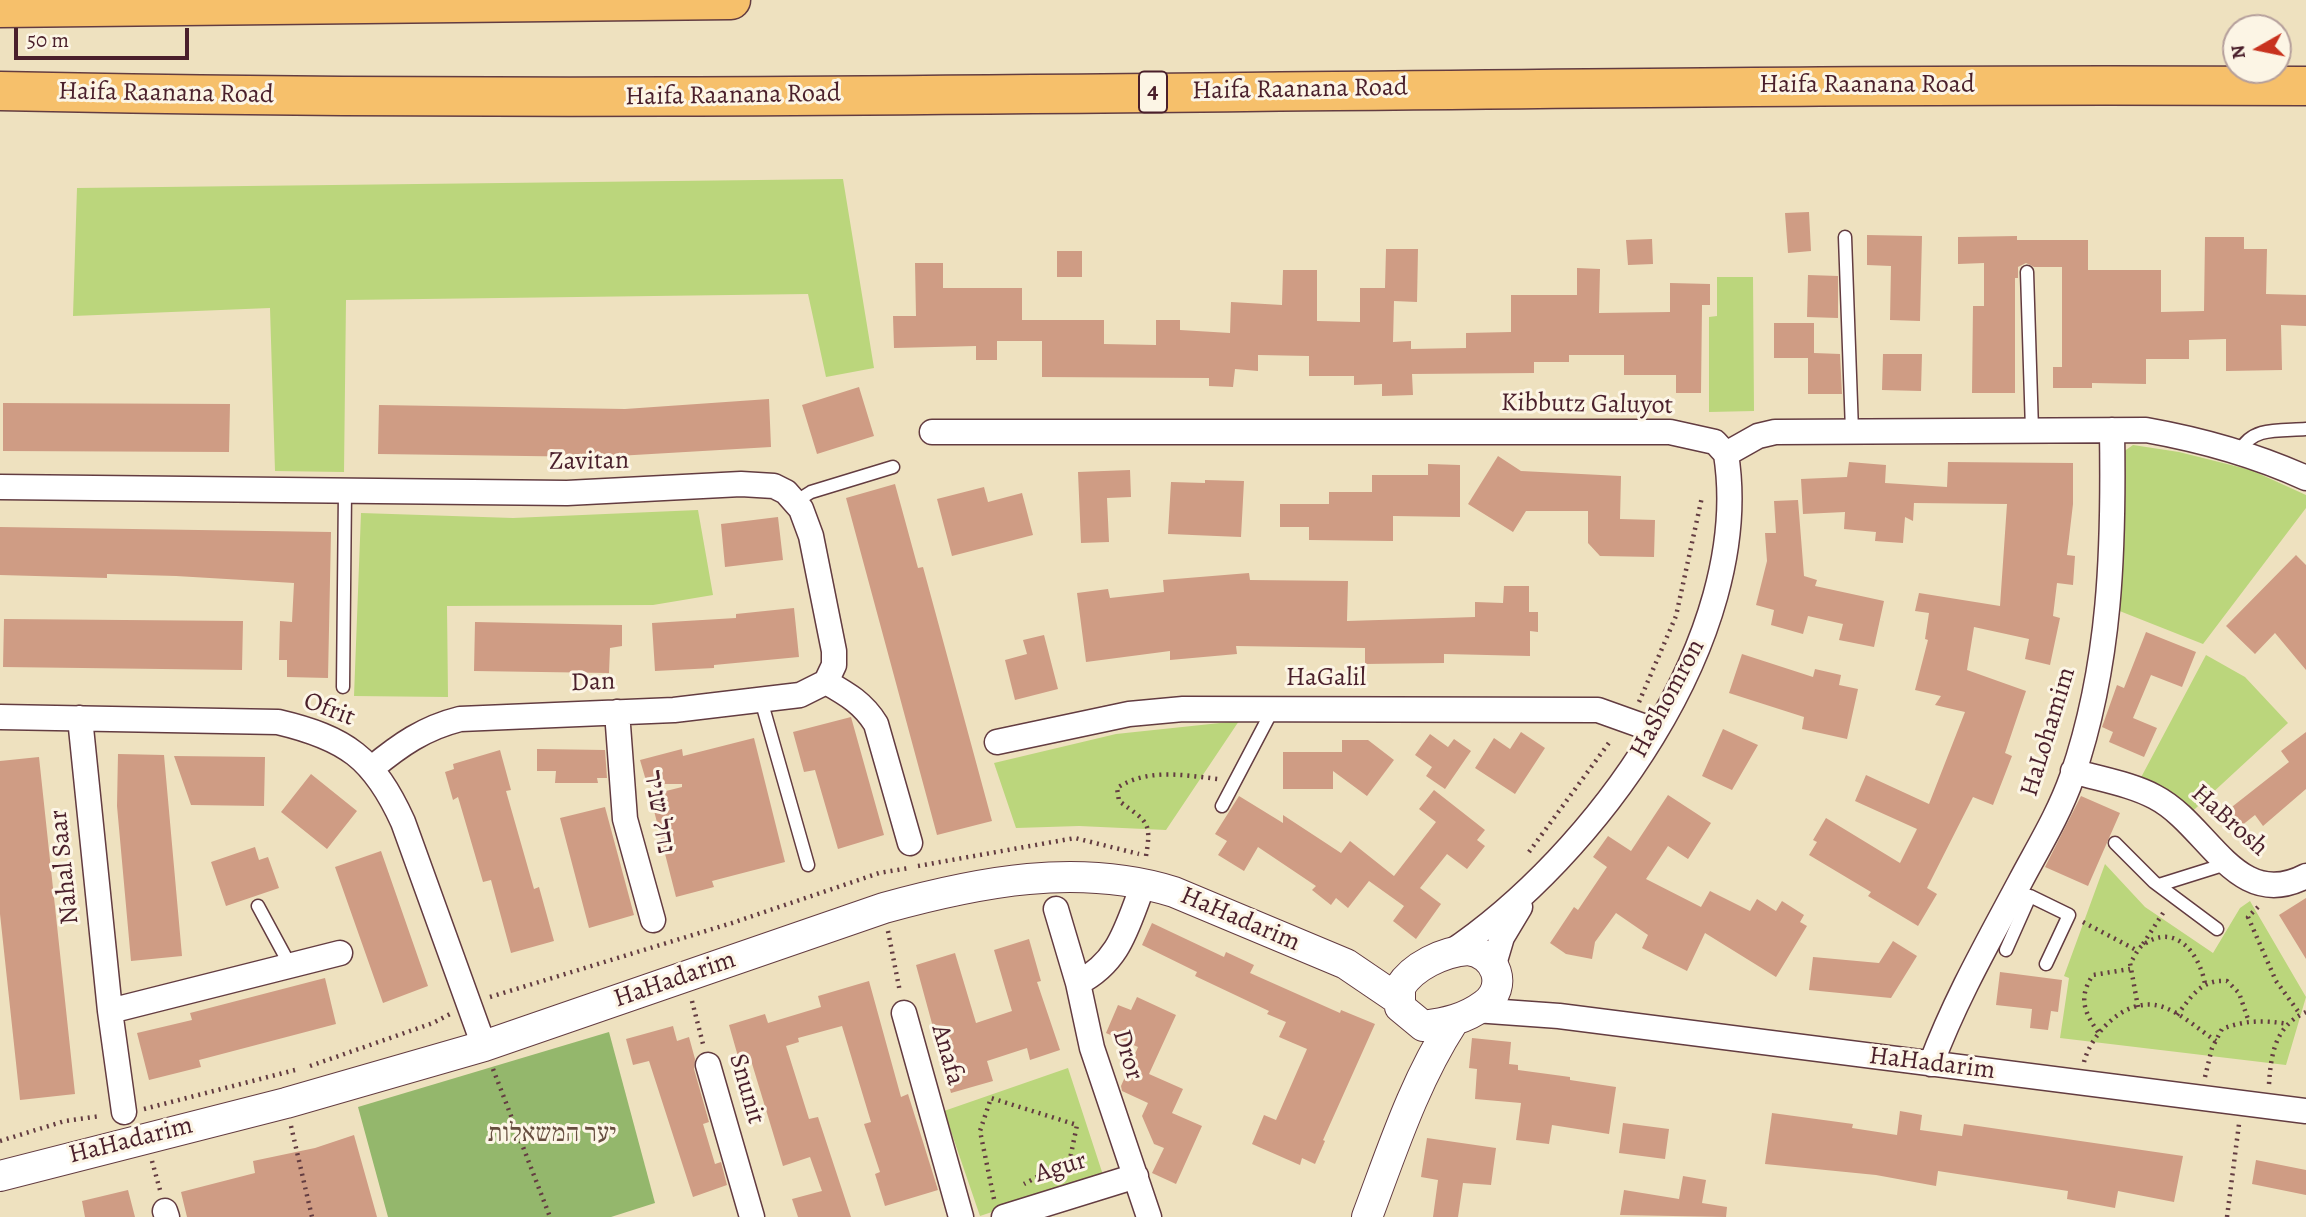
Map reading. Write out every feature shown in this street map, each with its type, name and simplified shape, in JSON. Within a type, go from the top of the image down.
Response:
[{"type":"highway","points":[[0,8],[731,0]]},
{"type":"highway","name":"Haifa Raanana Road","points":[[0,91],[618,97],[1723,86],[2296,87]]},
{"type":"street","name":"HaLohamim","points":[[1931,1064],[1952,1011],[2056,814],[2073,771],[2097,682],[2110,594],[2114,537],[2112,430]]},
{"type":"street","points":[[1726,454],[1758,436],[1774,432],[2146,430],[2204,440],[2306,478]]},
{"type":"street","name":"Kibbutz Galuyot","points":[[932,432],[1670,432],[1715,442],[1726,454]]},
{"type":"street","name":"HaShomron","points":[[1448,954],[1477,935],[1533,867],[1615,796],[1684,681],[1718,590],[1732,490],[1726,454]]},
{"type":"street","name":"Zavitan","points":[[0,487],[610,493],[741,484],[774,486],[794,502]]},
{"type":"street","points":[[794,502],[801,509],[811,536],[834,651],[834,664],[826,682],[867,710],[876,724],[909,843]]},
{"type":"street","name":"Dan","points":[[372,768],[415,735],[436,725],[460,719],[617,712],[761,701],[800,695],[826,682]]},
{"type":"street","name":"HaGalil","points":[[997,742],[1129,714],[1183,709],[1554,708],[1598,710],[1654,730]]},
{"type":"street","name":"נחל שניר","points":[[617,712],[625,819],[653,920]]},
{"type":"street","name":"Ofrit","points":[[0,717],[278,722],[313,730],[358,753],[389,792],[403,822],[484,1046]]},
{"type":"street","name":"Nahal Saar","points":[[80,718],[110,1011],[124,1112]]},
{"type":"street","name":"HaBrosh","points":[[2073,771],[2154,796],[2181,815],[2227,864],[2248,880],[2277,887],[2306,876]]},
{"type":"street","name":"HaShomron","points":[[1496,970],[1511,919],[1533,867]]},
{"type":"street","points":[[1078,983],[1099,972],[1119,946],[1145,870]]},
{"type":"street","name":"HaHadarim","points":[[0,1176],[286,1103],[484,1046],[884,908],[937,893],[1046,877],[1112,878],[1145,870],[1174,892],[1346,964],[1399,1000]]},
{"type":"street","name":"Dror","points":[[1056,909],[1078,983],[1091,1048],[1149,1217]]},
{"type":"street","points":[[1367,1217],[1408,1108],[1437,1046],[1464,1016],[1492,999],[1496,970],[1478,951],[1459,950],[1419,967],[1406,977],[1400,987],[1400,1007],[1423,1026]]},
{"type":"street","points":[[110,1011],[291,968],[340,953]]},
{"type":"street","name":"HaHadarim","points":[[1346,964],[1383,968],[1419,967]]},
{"type":"street","name":"HaHadarim","points":[[1496,970],[1522,999],[1559,1016]]},
{"type":"street","name":"Anafa","points":[[904,1013],[961,1217]]},
{"type":"street","points":[[1423,1026],[1464,1016]]},
{"type":"street","name":"HaHadarim","points":[[1464,1016],[1559,1016],[2306,1111]]},
{"type":"street","points":[[1408,1108],[1423,1026]]},
{"type":"street","name":"Snunit","points":[[708,1065],[752,1217]]},
{"type":"street","name":"Agur","points":[[999,1205],[1136,1176]]},
{"type":"lane","points":[[1845,237],[1852,431]]},
{"type":"lane","points":[[2027,272],[2032,430]]},
{"type":"lane","points":[[2240,452],[2246,438],[2261,432],[2306,429]]},
{"type":"lane","points":[[794,502],[811,492],[893,467]]},
{"type":"lane","points":[[343,687],[345,491]]},
{"type":"lane","points":[[761,701],[808,865]]},
{"type":"lane","points":[[1222,806],[1232,781],[1272,709]]},
{"type":"lane","points":[[2115,843],[2159,886],[2217,929]]},
{"type":"lane","points":[[2159,886],[2227,864]]},
{"type":"lane","points":[[2006,909],[2030,897]]},
{"type":"lane","points":[[2030,897],[2069,915],[2046,964]]},
{"type":"lane","points":[[2006,950],[2030,897]]},
{"type":"lane","points":[[258,906],[291,968]]},
{"type":"path","points":[[1533,867],[1641,698],[1660,659],[1676,616],[1705,486],[1726,454]]},
{"type":"path","points":[[342,744],[343,687]]},
{"type":"path","points":[[1145,870],[1150,832],[1147,822],[1119,802],[1117,788],[1132,778],[1151,775],[1184,775],[1232,781]]},
{"type":"path","points":[[2277,887],[2248,918],[2276,981],[2300,1014]]},
{"type":"path","points":[[2138,1007],[2130,963],[2174,897]]},
{"type":"path","name":"Anafa","points":[[884,908],[904,1013]]},
{"type":"path","points":[[2069,915],[2138,951]]},
{"type":"path","points":[[2143,945],[2166,937],[2183,942],[2201,964],[2205,984]]},
{"type":"path","points":[[2098,1032],[2085,1014],[2085,986],[2093,975],[2130,969]]},
{"type":"path","name":"Snunit","points":[[686,976],[708,1065]]},
{"type":"path","points":[[2177,1015],[2198,988],[2212,980],[2227,981],[2239,993],[2249,1022]]},
{"type":"path","points":[[2078,1083],[2088,1043],[2107,1023],[2138,1007],[2154,1004],[2177,1015],[2216,1041]]},
{"type":"path","points":[[2267,1106],[2270,1060],[2276,1039],[2288,1024],[2306,1012]]},
{"type":"path","points":[[2200,1098],[2222,1029],[2249,1022],[2288,1024]]},
{"type":"path","points":[[484,1046],[551,1217]]},
{"type":"path","points":[[999,1205],[979,1131],[991,1098],[1077,1125],[1070,1160],[1016,1188]]},
{"type":"path","points":[[286,1103],[312,1217]]},
{"type":"path","points":[[2227,1217],[2241,1103]]},
{"type":"path","points":[[0,1141],[65,1121],[124,1112]]},
{"type":"path","points":[[145,1137],[166,1214]]},
{"type":"green space","points":[[843,179],[874,368],[826,377],[808,294],[346,300],[344,472],[275,471],[270,308],[73,316],[77,188]]},
{"type":"green space","points":[[1717,277],[1753,277],[1754,411],[1709,412],[1709,317],[1717,316]]},
{"type":"green space","points":[[2133,445],[2179,452],[2251,470],[2306,495],[2306,508],[2203,644],[2112,608],[2123,452]]},
{"type":"green space","points":[[698,510],[713,595],[653,605],[447,606],[448,697],[354,696],[361,513],[513,518]]},
{"type":"green space","points":[[2206,655],[2245,677],[2288,723],[2183,820],[2137,785]]},
{"type":"green space","points":[[1239,721],[1166,830],[1079,826],[1016,828],[994,763],[1116,734]]},
{"type":"green space","points":[[2105,864],[2145,907],[2213,953],[2240,908],[2250,901],[2306,997],[2286,1065],[2060,1038],[2069,978],[2064,976]]},
{"type":"green space","name":"יער המשאלות","points":[[609,1032],[655,1203],[611,1217],[388,1217],[358,1107]]},
{"type":"green space","points":[[1068,1068],[1103,1175],[980,1216],[944,1111]]},
{"type":"building","points":[[1809,212],[1811,251],[1788,253],[1785,213]]},
{"type":"building","points":[[1867,235],[1922,236],[1920,321],[1890,320],[1891,266],[1867,265]]},
{"type":"building","points":[[2017,236],[2017,240],[2088,240],[2088,270],[2161,270],[2161,312],[2204,311],[2205,237],[2244,237],[2244,249],[2267,249],[2266,294],[2306,295],[2306,326],[2281,325],[2282,370],[2226,371],[2226,339],[2189,340],[2189,359],[2146,359],[2146,384],[2092,383],[2092,388],[2053,388],[2053,367],[2062,367],[2062,267],[2034,267],[2026,263],[2018,267],[2018,278],[2015,278],[2015,393],[1972,393],[1973,306],[1984,306],[1984,263],[1958,264],[1958,237]]},
{"type":"building","points":[[1652,239],[1653,264],[1628,265],[1626,240]]},
{"type":"building","points":[[1386,249],[1418,249],[1417,302],[1394,301],[1393,342],[1411,341],[1411,349],[1466,348],[1466,333],[1511,332],[1511,295],[1577,295],[1577,268],[1600,269],[1599,313],[1670,312],[1670,283],[1710,284],[1710,305],[1702,305],[1701,393],[1676,393],[1676,375],[1624,375],[1624,355],[1569,355],[1569,362],[1534,362],[1534,373],[1412,374],[1413,395],[1382,396],[1382,384],[1354,385],[1354,376],[1309,376],[1309,356],[1258,355],[1258,371],[1235,369],[1233,387],[1209,386],[1209,378],[1042,377],[1042,341],[997,341],[997,360],[976,360],[976,346],[894,348],[893,316],[916,316],[915,263],[943,263],[943,288],[1022,288],[1022,320],[1104,320],[1104,344],[1156,345],[1156,320],[1180,320],[1180,330],[1230,333],[1231,302],[1282,305],[1283,270],[1317,270],[1317,321],[1360,322],[1360,288],[1385,288]]},
{"type":"building","points":[[1057,251],[1082,251],[1082,277],[1057,277]]},
{"type":"building","points":[[1808,275],[1838,276],[1838,318],[1807,317]]},
{"type":"building","points":[[1774,323],[1814,323],[1814,353],[1840,354],[1842,394],[1808,394],[1808,358],[1774,358]]},
{"type":"building","points":[[1883,354],[1922,354],[1921,391],[1882,390]]},
{"type":"building","points":[[859,387],[874,436],[817,454],[802,405]]},
{"type":"building","points":[[769,399],[771,447],[600,457],[378,454],[379,405],[625,409]]},
{"type":"building","points":[[3,403],[230,404],[229,452],[3,451]]},
{"type":"building","points":[[1498,456],[1521,471],[1621,476],[1620,519],[1655,520],[1654,557],[1600,556],[1588,543],[1588,511],[1526,511],[1513,532],[1468,504]]},
{"type":"building","points":[[1849,462],[1886,465],[1885,483],[1947,487],[1948,462],[2073,463],[2073,504],[2067,555],[2075,556],[2073,585],[2057,583],[2053,616],[2060,618],[2050,665],[2025,659],[2029,639],[1974,627],[1967,670],[2026,691],[2005,753],[2012,756],[1993,805],[1973,797],[1927,888],[1937,894],[1918,926],[1868,896],[1871,892],[1809,855],[1817,842],[1813,840],[1826,818],[1900,863],[1917,829],[1855,801],[1866,775],[1929,804],[1965,712],[1935,705],[1941,696],[1915,690],[1928,640],[1925,639],[1929,613],[1915,611],[1919,593],[2000,606],[2007,504],[1914,503],[1913,521],[1905,517],[1903,543],[1875,541],[1876,532],[1844,529],[1845,512],[1803,514],[1801,479],[1847,477]]},
{"type":"building","points":[[1428,464],[1460,465],[1460,517],[1393,516],[1393,541],[1309,540],[1309,527],[1280,527],[1280,504],[1329,504],[1329,492],[1372,492],[1372,475],[1428,475]]},
{"type":"building","points":[[1130,470],[1131,497],[1107,498],[1109,542],[1081,543],[1078,472]]},
{"type":"building","points":[[1205,480],[1244,481],[1241,537],[1168,534],[1171,482],[1205,483]]},
{"type":"building","points":[[895,484],[918,568],[923,567],[992,821],[937,835],[846,498]]},
{"type":"building","points":[[984,487],[988,502],[1022,493],[1033,535],[952,556],[937,499]]},
{"type":"building","points":[[1798,500],[1804,576],[1817,580],[1815,586],[1884,601],[1874,647],[1839,640],[1843,624],[1808,616],[1803,634],[1771,625],[1774,610],[1756,605],[1767,561],[1765,533],[1776,533],[1774,501]]},
{"type":"building","points":[[778,517],[783,560],[725,567],[721,524]]},
{"type":"building","points":[[0,527],[331,532],[328,678],[287,677],[287,660],[279,660],[280,621],[292,622],[294,583],[107,574],[107,578],[0,575]]},
{"type":"building","points":[[2296,555],[2306,565],[2306,670],[2275,633],[2255,654],[2226,626]]},
{"type":"building","points":[[1249,573],[1250,580],[1348,581],[1347,621],[1475,617],[1475,602],[1503,603],[1504,586],[1529,586],[1529,612],[1538,612],[1538,632],[1530,631],[1530,656],[1444,654],[1444,663],[1365,664],[1365,648],[1236,646],[1237,654],[1170,660],[1170,651],[1086,662],[1077,593],[1108,589],[1110,598],[1164,592],[1163,580]]},
{"type":"building","points":[[794,608],[799,657],[714,665],[714,668],[655,671],[652,623],[736,618],[736,614]]},
{"type":"building","points":[[4,619],[243,621],[242,670],[3,667]]},
{"type":"building","points":[[475,622],[622,625],[622,646],[610,648],[609,673],[474,671]]},
{"type":"building","points":[[2146,632],[2196,652],[2182,687],[2151,675],[2133,718],[2157,728],[2144,757],[2109,742],[2113,732],[2102,727],[2117,685],[2124,688]]},
{"type":"building","points":[[1044,635],[1058,689],[1015,700],[1005,660],[1027,654],[1023,640]]},
{"type":"building","points":[[1742,654],[1813,677],[1815,669],[1841,675],[1839,685],[1858,689],[1847,739],[1802,729],[1804,717],[1729,693]]},
{"type":"building","points":[[851,717],[884,835],[838,849],[815,770],[804,772],[793,732]]},
{"type":"building","points":[[1723,729],[1758,745],[1732,790],[1702,776]]},
{"type":"building","points":[[1521,732],[1545,748],[1515,794],[1475,768],[1494,738],[1510,749]]},
{"type":"building","points":[[2306,732],[2306,789],[2263,826],[2255,815],[2241,826],[2228,810],[2289,762],[2281,751]]},
{"type":"building","points":[[1430,734],[1448,747],[1454,739],[1471,751],[1445,789],[1426,776],[1432,767],[1415,755]]},
{"type":"building","points":[[754,738],[785,862],[712,881],[714,887],[676,897],[650,795],[682,787],[682,784],[647,784],[640,760],[682,749],[683,756]]},
{"type":"building","points":[[1342,740],[1368,740],[1394,760],[1367,796],[1333,771],[1333,789],[1283,789],[1283,752],[1342,752]]},
{"type":"building","points":[[537,749],[605,750],[607,778],[597,778],[598,783],[555,783],[556,771],[537,771]]},
{"type":"building","points":[[500,750],[511,790],[506,791],[534,889],[539,887],[554,941],[511,953],[491,880],[483,882],[458,797],[453,800],[445,772],[454,769],[453,764]]},
{"type":"building","points":[[118,754],[164,755],[182,956],[131,961],[117,806]]},
{"type":"building","points":[[174,756],[265,757],[264,806],[191,805]]},
{"type":"building","points":[[39,757],[75,1094],[20,1100],[0,914],[0,761]]},
{"type":"building","points":[[311,774],[357,811],[327,849],[281,812]]},
{"type":"building","points":[[1434,790],[1485,830],[1477,840],[1485,846],[1467,869],[1447,854],[1420,888],[1441,904],[1416,939],[1393,921],[1404,906],[1369,881],[1348,908],[1336,898],[1331,905],[1312,890],[1316,886],[1258,847],[1244,871],[1218,855],[1227,841],[1215,834],[1239,796],[1283,823],[1283,815],[1341,853],[1350,841],[1394,876],[1436,822],[1419,809]]},
{"type":"building","points":[[1668,795],[1711,823],[1688,859],[1668,846],[1646,879],[1701,907],[1710,891],[1750,911],[1757,899],[1776,911],[1782,901],[1804,915],[1800,922],[1807,926],[1776,977],[1705,933],[1687,971],[1642,948],[1648,935],[1616,913],[1595,942],[1592,959],[1566,954],[1550,943],[1574,907],[1578,910],[1607,867],[1593,857],[1608,836],[1631,851]]},
{"type":"building","points":[[2081,796],[2120,813],[2088,886],[2045,867]]},
{"type":"building","points":[[605,807],[634,915],[589,928],[560,818]]},
{"type":"building","points":[[255,847],[259,860],[268,857],[279,888],[226,906],[211,862]]},
{"type":"building","points":[[381,851],[428,986],[383,1003],[335,867]]},
{"type":"building","points":[[2306,898],[2306,959],[2279,915]]},
{"type":"building","points":[[1152,923],[1224,957],[1226,952],[1254,965],[1250,973],[1340,1013],[1341,1010],[1375,1024],[1323,1140],[1325,1141],[1315,1164],[1302,1158],[1300,1165],[1252,1144],[1264,1115],[1276,1120],[1307,1049],[1279,1037],[1286,1022],[1267,1014],[1269,1011],[1195,976],[1197,972],[1142,945]]},
{"type":"building","points":[[1029,939],[1041,981],[1037,982],[1060,1050],[1030,1060],[1027,1048],[987,1061],[993,1081],[951,1093],[916,965],[955,953],[976,1023],[1012,1011],[994,950]]},
{"type":"building","points":[[1893,941],[1917,956],[1891,998],[1809,990],[1813,957],[1879,963]]},
{"type":"building","points":[[2000,972],[2062,980],[2058,1012],[2051,1011],[2048,1030],[2030,1028],[2032,1009],[1996,1005]]},
{"type":"building","points":[[325,978],[336,1024],[199,1060],[201,1067],[149,1080],[137,1033],[192,1020],[190,1013]]},
{"type":"building","points":[[869,981],[901,1097],[908,1094],[938,1190],[885,1206],[875,1174],[880,1172],[864,1124],[871,1122],[842,1026],[798,1038],[799,1042],[786,1046],[809,1119],[818,1117],[851,1217],[798,1217],[792,1199],[822,1191],[810,1157],[783,1166],[750,1057],[739,1060],[729,1025],[765,1014],[768,1023],[821,1007],[818,996]]},
{"type":"building","points":[[1137,997],[1176,1015],[1149,1074],[1183,1089],[1172,1113],[1202,1126],[1176,1184],[1152,1173],[1164,1148],[1154,1144],[1142,1116],[1148,1103],[1122,1091],[1121,1086],[1138,1047],[1106,1033],[1118,1005],[1131,1010]]},
{"type":"building","points":[[673,1026],[677,1041],[689,1037],[695,1059],[694,1069],[709,1122],[703,1124],[715,1164],[721,1162],[727,1185],[693,1197],[649,1061],[633,1065],[626,1039]]},
{"type":"building","points":[[1472,1038],[1511,1042],[1509,1064],[1518,1065],[1518,1070],[1616,1087],[1609,1134],[1552,1125],[1549,1144],[1516,1140],[1521,1103],[1475,1099],[1477,1069],[1469,1068]]},
{"type":"building","points":[[1900,1111],[1922,1115],[1920,1130],[1962,1136],[1964,1124],[2183,1156],[2174,1202],[2118,1191],[2115,1208],[2067,1199],[2068,1191],[1938,1171],[1936,1186],[1876,1175],[1765,1164],[1772,1113],[1853,1124],[1852,1128],[1897,1135]]},
{"type":"building","points":[[1623,1123],[1669,1129],[1665,1159],[1619,1153]]},
{"type":"building","points":[[354,1135],[377,1217],[187,1217],[181,1192],[255,1173],[253,1161],[315,1148]]},
{"type":"building","points":[[1427,1138],[1496,1148],[1491,1185],[1463,1183],[1458,1217],[1433,1217],[1438,1180],[1421,1177]]},
{"type":"building","points":[[2256,1160],[2306,1170],[2306,1195],[2252,1184]]},
{"type":"building","points":[[1683,1176],[1706,1180],[1702,1203],[1727,1207],[1726,1217],[1620,1215],[1624,1190],[1679,1199]]},
{"type":"building","points":[[128,1190],[135,1217],[85,1217],[82,1201]]}]
